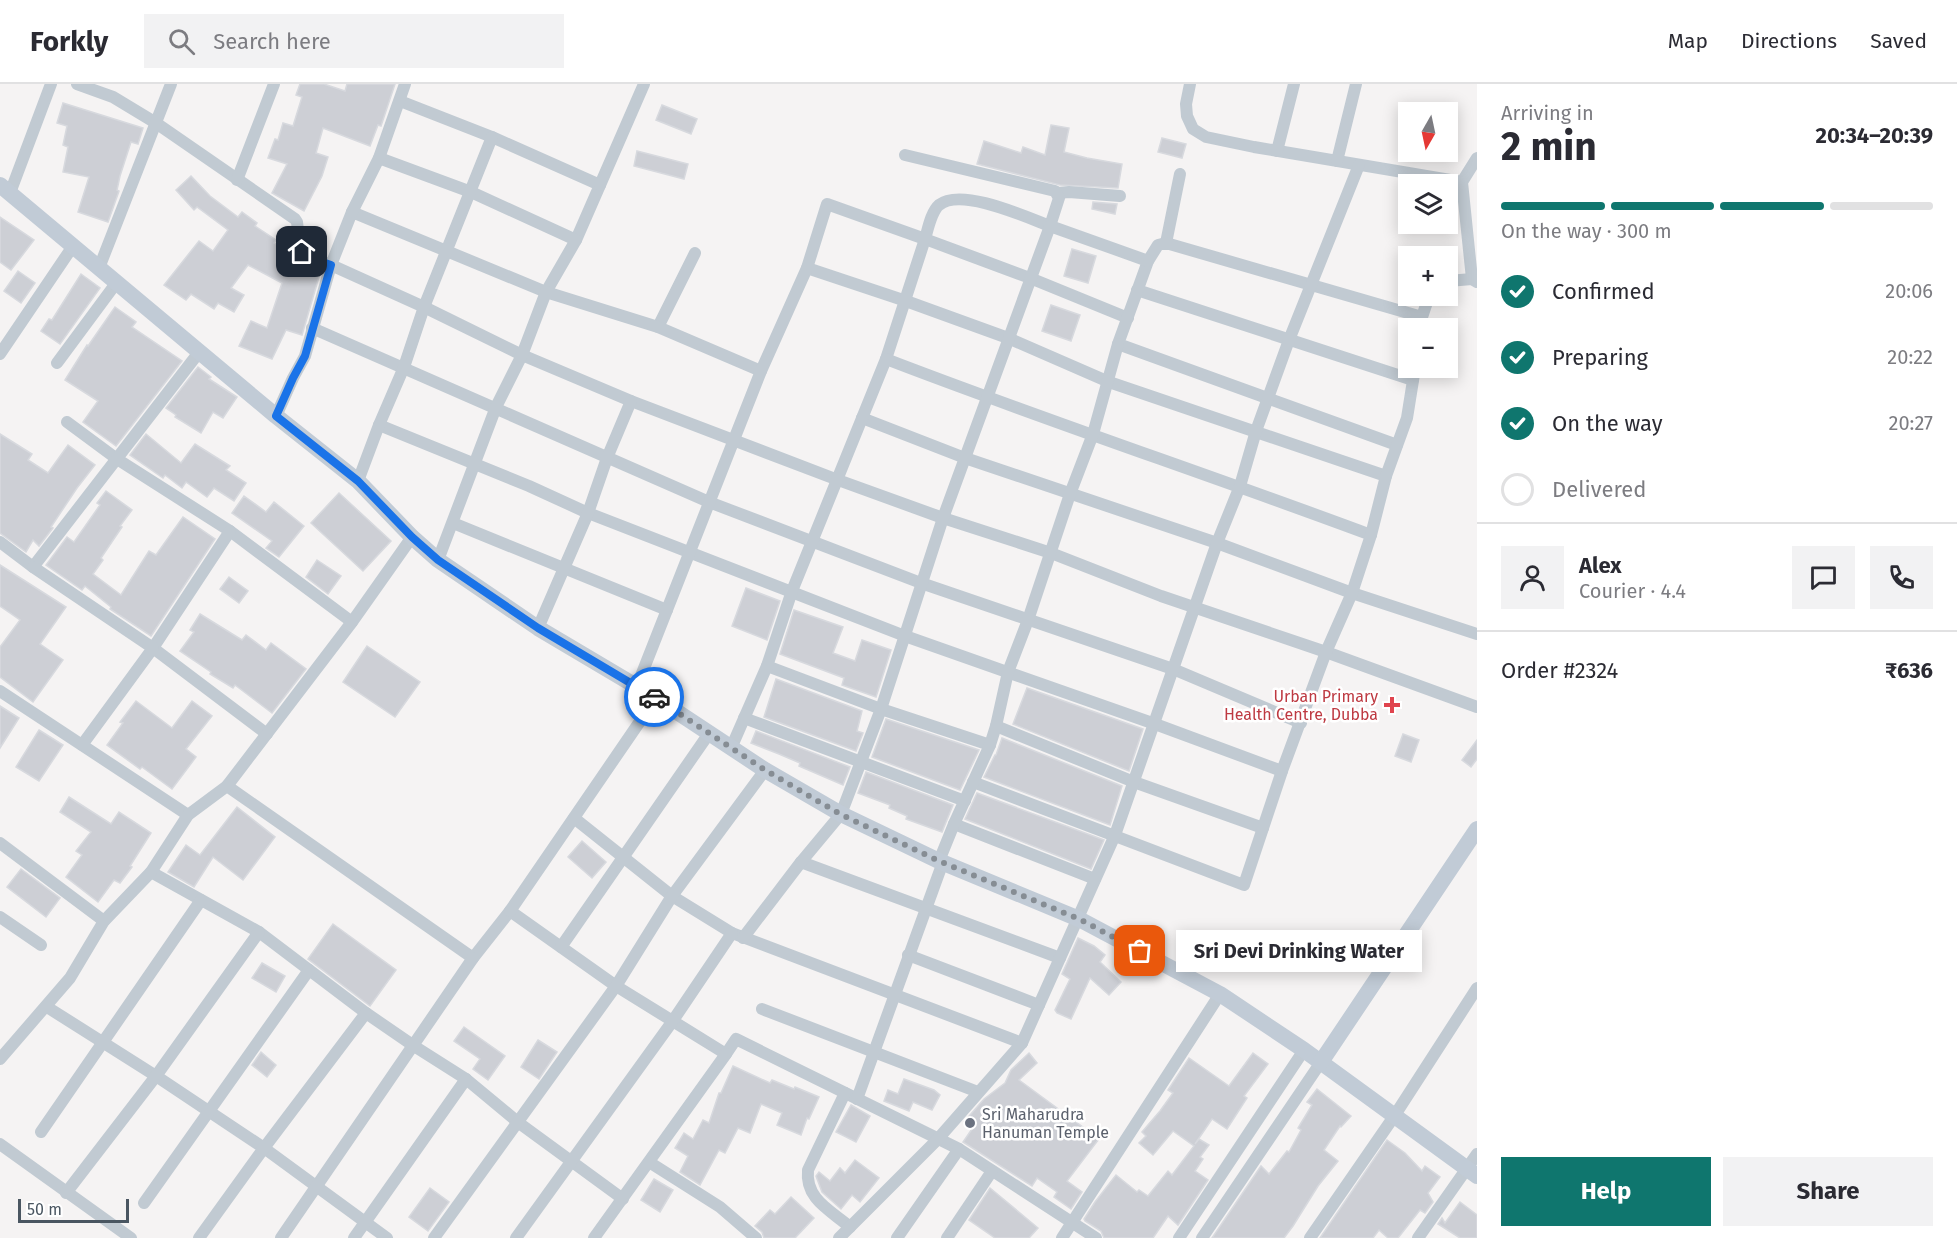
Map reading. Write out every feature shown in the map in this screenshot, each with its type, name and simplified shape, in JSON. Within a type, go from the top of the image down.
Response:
[{"type":"main road","points":[[5,189],[276,416],[358,481],[412,537],[438,560],[538,628],[637,686],[732,746],[765,770],[840,814],[941,861],[1079,919],[1220,994],[1321,1062],[1472,1172]]},
{"type":"main road","points":[[1321,1062],[1477,829]]},
{"type":"street","points":[[5,189],[51,84]]},
{"type":"street","points":[[77,84],[113,98],[156,123],[295,219],[304,255],[424,307],[522,355],[631,401],[838,480],[943,518],[1051,553],[1161,596],[1326,652],[1477,707]]},
{"type":"street","points":[[99,268],[171,84]]},
{"type":"street","points":[[237,180],[274,84]]},
{"type":"street","points":[[276,416],[305,356],[331,265],[352,212],[379,158],[405,84]]},
{"type":"street","points":[[438,560],[496,407],[522,355],[546,292],[576,240],[644,84]]},
{"type":"street","points":[[1190,84],[1186,104],[1187,116],[1193,129],[1206,137],[1462,182]]},
{"type":"street","points":[[1277,151],[1294,84]]},
{"type":"street","points":[[1337,161],[1356,84]]},
{"type":"street","points":[[400,101],[492,136],[600,185]]},
{"type":"street","points":[[358,481],[492,136]]},
{"type":"street","points":[[905,154],[1055,191],[1058,194],[1069,192],[1120,196]]},
{"type":"street","points":[[379,158],[471,192],[576,240]]},
{"type":"street","points":[[1458,281],[1474,280],[1468,246],[1462,182],[1477,158]]},
{"type":"street","points":[[839,1238],[938,1140],[1022,1043],[1115,835],[1217,543],[1240,486],[1256,431],[1289,340],[1359,165]]},
{"type":"street","points":[[1166,243],[1180,174]]},
{"type":"street","points":[[516,1238],[737,936],[840,814],[881,709],[943,518],[1050,226],[1059,198],[1058,194]]},
{"type":"street","points":[[732,746],[767,666],[792,591],[886,359],[935,210],[940,204],[951,200],[996,206],[1148,261]]},
{"type":"street","points":[[637,686],[761,371],[807,268],[827,204],[1030,278],[1128,318]]},
{"type":"street","points":[[352,212],[546,292],[658,327],[761,371]]},
{"type":"street","points":[[1468,246],[1477,234]]},
{"type":"street","points":[[857,1099],[954,824],[990,745],[1008,672],[1093,434],[1118,344],[1148,261],[1158,245],[1166,243],[1312,284],[1407,318]]},
{"type":"street","points":[[0,354],[73,246]]},
{"type":"street","points":[[658,327],[695,254]]},
{"type":"street","points":[[807,268],[1008,338],[1109,382],[1386,476]]},
{"type":"street","points":[[57,363],[117,282]]},
{"type":"street","points":[[1137,291],[1289,340],[1398,370]]},
{"type":"street","points":[[312,328],[709,502],[921,583],[1173,669],[1301,723]]},
{"type":"street","points":[[1118,344],[1397,446]]},
{"type":"street","points":[[33,567],[200,351]]},
{"type":"street","points":[[886,359],[986,398],[1240,486],[1371,535]]},
{"type":"street","points":[[974,782],[1244,885],[1282,771],[1326,652],[1352,592],[1371,535],[1386,476],[1407,418],[1413,378]]},
{"type":"street","points":[[538,628],[588,513],[607,458],[631,401]]},
{"type":"street","points":[[862,418],[965,458],[1477,634]]},
{"type":"street","points":[[67,422],[117,459],[230,531],[352,622]]},
{"type":"street","points":[[379,425],[529,486],[588,513],[905,636],[1282,771]]},
{"type":"street","points":[[453,523],[667,610]]},
{"type":"street","points":[[82,745],[153,648],[230,531]]},
{"type":"street","points":[[0,1059],[70,978],[104,921],[151,872],[188,815],[227,786],[352,622],[412,537]]},
{"type":"street","points":[[0,542],[153,648],[267,734]]},
{"type":"street","points":[[767,666],[881,709],[990,745]]},
{"type":"street","points":[[0,691],[188,815]]},
{"type":"street","points":[[281,1238],[473,958],[510,911],[656,698]]},
{"type":"street","points":[[744,718],[965,801]]},
{"type":"street","points":[[996,726],[1134,782],[1263,828]]},
{"type":"street","points":[[561,947],[710,732]]},
{"type":"street","points":[[434,1238],[616,987],[672,896],[765,770]]},
{"type":"street","points":[[227,786],[473,958]]},
{"type":"street","points":[[574,818],[672,896],[737,936],[1022,1043]]},
{"type":"street","points":[[954,824],[1095,879]]},
{"type":"street","points":[[0,843],[104,921]]},
{"type":"street","points":[[801,862],[1060,958]]},
{"type":"street","points":[[151,872],[259,932],[366,1013],[466,1079],[519,1123],[623,1199]]},
{"type":"street","points":[[41,1132],[201,900]]},
{"type":"street","points":[[510,911],[616,987],[726,1054]]},
{"type":"street","points":[[0,917],[41,945]]},
{"type":"street","points":[[66,1193],[156,1076],[259,932]]},
{"type":"street","points":[[908,956],[1039,1005]]},
{"type":"street","points":[[144,1203],[309,969]]},
{"type":"street","points":[[1310,1238],[1395,1115],[1477,988]]},
{"type":"street","points":[[1062,1238],[1220,994]]},
{"type":"street","points":[[47,1007],[264,1148],[387,1238]]},
{"type":"street","points":[[762,1009],[978,1092]]},
{"type":"street","points":[[199,1238],[366,1013]]},
{"type":"street","points":[[594,1238],[736,1039],[959,1149],[1096,1238]]},
{"type":"street","points":[[1179,1238],[1304,1050]]},
{"type":"street","points":[[1202,1238],[1321,1062]]},
{"type":"street","points":[[354,1238],[466,1079]]},
{"type":"street","points":[[845,1093],[808,1170],[807,1180],[810,1192],[850,1227]]},
{"type":"street","points":[[0,1144],[131,1238]]},
{"type":"street","points":[[897,1238],[959,1149]]},
{"type":"street","points":[[1418,1238],[1472,1172],[1477,1154]]},
{"type":"street","points":[[649,1162],[720,1207],[756,1238]]},
{"type":"street","points":[[947,1238],[992,1171]]},
{"type":"building","points":[[300,84],[324,84],[345,91],[347,84],[395,84],[381,126],[378,125],[370,146],[323,128],[316,153],[328,157],[322,176],[304,211],[272,193],[287,164],[268,158],[275,139],[278,140],[283,123],[293,126],[302,97],[296,95]]},
{"type":"building","points":[[63,103],[143,128],[138,144],[131,142],[120,176],[117,190],[119,191],[108,222],[78,212],[89,177],[63,172],[68,147],[63,145],[67,126],[57,123]]},
{"type":"building","points":[[662,105],[697,119],[691,134],[656,120]]},
{"type":"building","points":[[1051,125],[1069,128],[1064,152],[1122,164],[1118,188],[1060,185],[977,164],[984,141],[1021,153],[1023,147],[1045,155]]},
{"type":"building","points":[[1162,138],[1186,144],[1182,158],[1158,152]]},
{"type":"building","points":[[637,151],[688,164],[684,179],[634,166]]},
{"type":"building","points":[[191,176],[210,196],[238,217],[242,212],[257,223],[255,226],[276,240],[274,243],[295,253],[303,263],[321,270],[302,335],[286,330],[272,359],[239,346],[251,321],[267,328],[282,283],[248,265],[231,288],[244,295],[234,312],[218,303],[214,309],[191,294],[186,300],[164,285],[199,241],[213,251],[228,230],[197,207],[194,210],[176,190]]},
{"type":"building","points":[[1093,202],[1117,204],[1115,214],[1092,209]]},
{"type":"building","points":[[0,217],[34,240],[11,270],[0,262]]},
{"type":"building","points":[[1072,249],[1096,256],[1088,283],[1064,276]]},
{"type":"building","points":[[18,271],[35,283],[21,303],[4,291]]},
{"type":"building","points":[[81,274],[100,288],[60,344],[41,331],[49,319],[52,320]]},
{"type":"building","points":[[1051,305],[1080,315],[1071,341],[1042,331]]},
{"type":"building","points":[[115,307],[136,322],[132,327],[182,361],[116,446],[83,422],[98,401],[65,380]]},
{"type":"building","points":[[198,367],[211,377],[209,379],[237,397],[223,418],[213,412],[201,433],[175,417],[176,415],[166,408]]},
{"type":"building","points":[[0,434],[32,454],[28,460],[48,473],[68,445],[95,465],[39,546],[33,540],[26,552],[0,533]]},
{"type":"building","points":[[146,434],[181,463],[195,444],[230,466],[226,470],[246,483],[234,501],[214,488],[207,497],[186,482],[182,488],[165,475],[163,478],[130,455]]},
{"type":"building","points":[[106,491],[132,510],[120,526],[122,527],[93,574],[121,595],[149,551],[156,555],[183,517],[215,539],[151,636],[110,609],[111,607],[85,586],[82,590],[46,565],[67,537],[74,542],[100,505],[97,503]]},
{"type":"building","points":[[339,493],[391,541],[363,571],[311,523]]},
{"type":"building","points":[[244,496],[266,512],[274,502],[304,526],[279,557],[266,548],[272,541],[232,513]]},
{"type":"building","points":[[317,560],[341,576],[328,594],[306,577]]},
{"type":"building","points":[[0,565],[66,607],[40,644],[63,660],[33,702],[0,677],[0,647],[20,620],[0,606]]},
{"type":"building","points":[[229,577],[248,591],[239,603],[220,589]]},
{"type":"building","points":[[746,588],[780,601],[767,640],[732,626]]},
{"type":"building","points":[[794,610],[843,627],[833,653],[855,661],[862,640],[891,650],[876,697],[842,685],[844,678],[780,654]]},
{"type":"building","points":[[200,614],[242,640],[246,635],[266,650],[271,643],[306,669],[272,713],[235,685],[233,688],[210,674],[211,672],[180,651],[194,632],[190,630]]},
{"type":"building","points":[[367,646],[420,682],[395,717],[343,682]]},
{"type":"building","points":[[776,679],[862,711],[857,731],[863,733],[856,751],[764,717]]},
{"type":"building","points":[[1027,688],[1143,729],[1129,771],[1013,724]]},
{"type":"building","points":[[136,701],[172,728],[192,701],[212,716],[186,749],[196,757],[172,789],[107,745],[123,723],[120,722]]},
{"type":"building","points":[[0,706],[19,718],[0,748]]},
{"type":"building","points":[[886,719],[979,750],[960,790],[872,757]]},
{"type":"building","points":[[39,730],[63,745],[39,781],[16,767]]},
{"type":"building","points":[[756,731],[850,767],[843,785],[799,766],[800,763],[751,743]]},
{"type":"building","points":[[1403,734],[1419,740],[1411,762],[1395,756]]},
{"type":"building","points":[[1002,738],[1122,786],[1110,825],[984,777]]},
{"type":"building","points":[[1477,740],[1477,759],[1471,767],[1462,760]]},
{"type":"building","points":[[866,772],[953,805],[942,832],[906,819],[907,816],[889,808],[890,805],[858,793]]},
{"type":"building","points":[[977,793],[1104,840],[1091,869],[965,819]]},
{"type":"building","points":[[69,797],[111,824],[119,812],[151,833],[120,883],[114,880],[98,902],[66,877],[82,855],[76,851],[91,832],[60,812]]},
{"type":"building","points":[[237,807],[275,837],[243,880],[213,857],[194,887],[168,872],[186,845],[200,855]]},
{"type":"building","points":[[582,841],[606,862],[592,878],[568,857]]},
{"type":"building","points":[[21,869],[60,898],[46,917],[7,887]]},
{"type":"building","points":[[333,924],[396,970],[370,1006],[308,959]]},
{"type":"building","points":[[1078,938],[1105,955],[1100,962],[1121,982],[1109,995],[1090,978],[1071,1019],[1055,1010],[1070,979],[1062,974]]},
{"type":"building","points":[[262,963],[285,976],[276,992],[252,978]]},
{"type":"building","points":[[464,1027],[505,1056],[488,1080],[473,1069],[480,1059],[454,1041]]},
{"type":"building","points":[[538,1040],[557,1052],[539,1079],[521,1067]]},
{"type":"building","points":[[261,1052],[276,1065],[267,1077],[252,1065]]},
{"type":"building","points":[[1029,1053],[1037,1063],[1019,1080],[1099,1139],[1067,1181],[1082,1192],[1071,1209],[1054,1197],[1057,1192],[1037,1178],[1032,1186],[963,1142],[972,1129],[964,1122],[984,1099],[1005,1083],[1011,1070]]},
{"type":"building","points":[[1253,1053],[1268,1064],[1244,1096],[1247,1098],[1227,1129],[1212,1119],[1195,1144],[1199,1139],[1209,1145],[1200,1157],[1203,1159],[1195,1171],[1208,1180],[1178,1225],[1168,1216],[1153,1238],[1104,1238],[1101,1231],[1085,1221],[1084,1219],[1095,1202],[1116,1175],[1137,1192],[1139,1190],[1148,1196],[1168,1171],[1172,1175],[1194,1146],[1173,1131],[1153,1155],[1139,1143],[1146,1136],[1142,1132],[1173,1093],[1168,1090],[1189,1058],[1229,1086]]},
{"type":"building","points":[[733,1066],[770,1083],[772,1080],[819,1097],[809,1119],[807,1118],[801,1135],[777,1125],[782,1113],[761,1104],[750,1133],[738,1128],[725,1153],[719,1150],[700,1185],[680,1172],[688,1156],[675,1148],[684,1133],[693,1139],[703,1120],[709,1123],[719,1093]]},
{"type":"building","points":[[904,1079],[934,1090],[940,1095],[932,1110],[913,1102],[909,1111],[884,1101],[888,1090],[898,1094]]},
{"type":"building","points":[[1317,1089],[1351,1116],[1340,1126],[1324,1150],[1338,1161],[1318,1186],[1293,1226],[1284,1238],[1212,1238],[1261,1166],[1269,1174],[1287,1151],[1289,1152],[1301,1130],[1298,1128],[1312,1105],[1307,1102]]},
{"type":"building","points":[[851,1105],[870,1116],[856,1142],[836,1132]]},
{"type":"building","points":[[1387,1140],[1405,1153],[1422,1171],[1425,1166],[1440,1177],[1428,1193],[1433,1202],[1425,1213],[1420,1210],[1398,1238],[1388,1238],[1379,1230],[1373,1238],[1320,1238]]},
{"type":"building","points":[[855,1160],[879,1178],[860,1202],[852,1195],[841,1209],[822,1192],[816,1176],[819,1172],[830,1181],[840,1168],[845,1173]]},
{"type":"building","points":[[654,1179],[673,1190],[660,1212],[641,1200]]},
{"type":"building","points":[[430,1188],[449,1202],[428,1231],[409,1217]]},
{"type":"building","points":[[990,1188],[1038,1228],[1029,1238],[995,1238],[969,1220]]},
{"type":"building","points":[[791,1197],[814,1218],[795,1238],[764,1238],[762,1232],[755,1226],[770,1210],[775,1214]]},
{"type":"building","points":[[1460,1202],[1477,1215],[1477,1238],[1460,1238],[1438,1224],[1442,1218],[1445,1223]]},
{"type":"way so far","points":[[654,697],[732,746],[765,770],[840,814],[939,861],[1079,919],[1140,951]]},
{"type":"place","name":"Urban Primary Health Centre, Dubba","points":[[1392,705]]},
{"type":"place","name":"Sri Devi Drinking Water","points":[[1140,951]]},
{"type":"place","name":"Sri Maharudra Hanuman Temple","points":[[970,1123]]},
{"type":"route","points":[[302,252],[307,257],[331,265],[305,356],[276,416],[358,481],[412,537],[438,560],[538,628],[654,697]]}]
